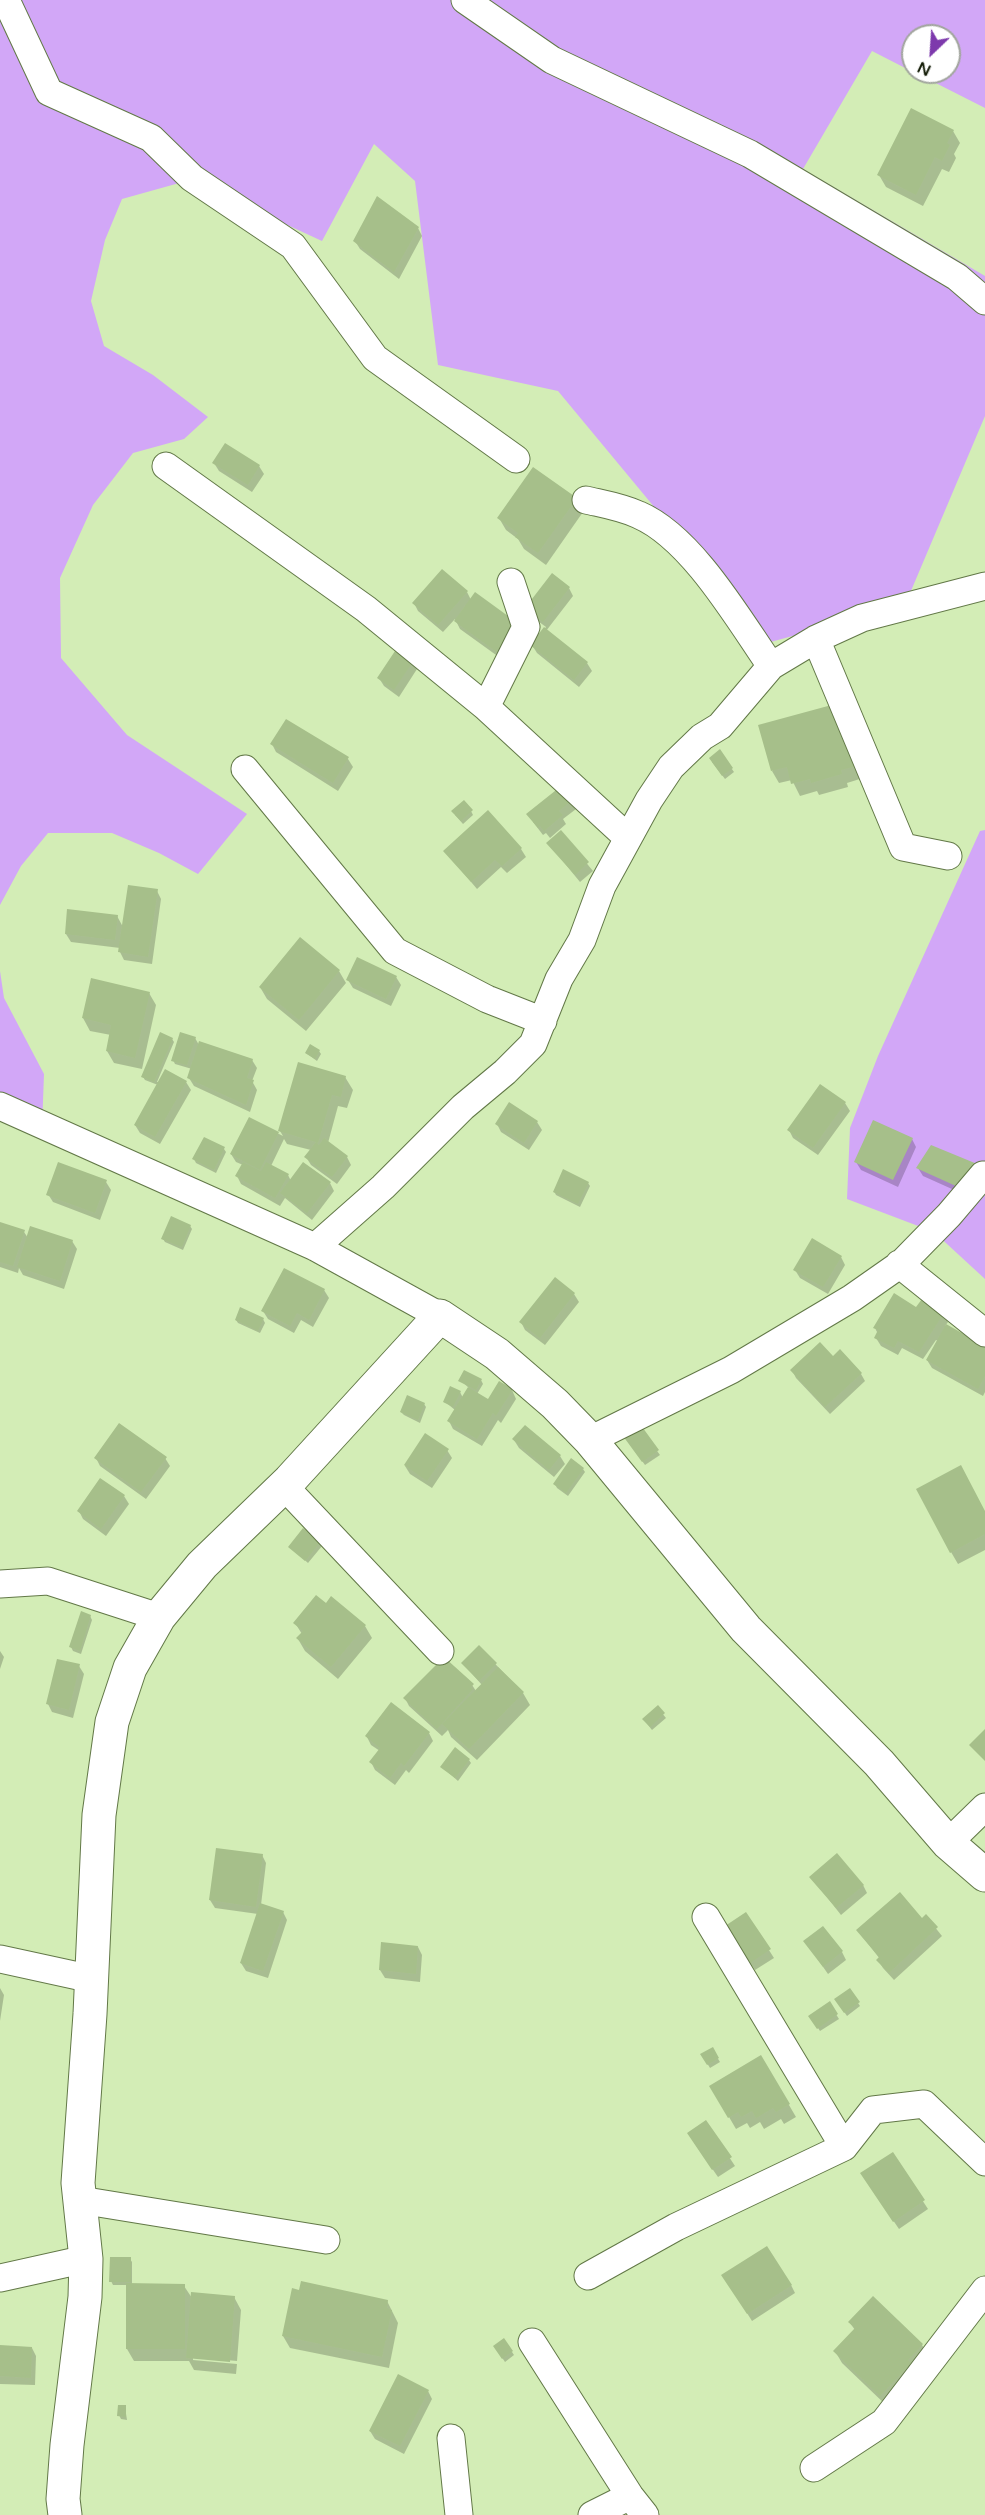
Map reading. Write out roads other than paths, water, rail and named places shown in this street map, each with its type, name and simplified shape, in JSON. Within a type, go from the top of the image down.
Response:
[{"type":"street","points":[[6,0],[49,92],[151,138],[192,178],[293,246],[375,358],[516,459]]},
{"type":"street","points":[[465,0],[552,60],[750,154],[957,277],[985,301]]},
{"type":"street","points":[[166,466],[366,609],[486,707],[627,837]]},
{"type":"street","points":[[586,500],[640,515],[662,529],[704,571],[771,666]]},
{"type":"street","points":[[486,707],[526,627],[510,582]]},
{"type":"street","points":[[315,1247],[383,1187],[463,1107],[505,1072],[533,1044],[558,979],[582,940],[602,886],[627,837],[671,767],[702,737],[720,726],[771,666],[816,639],[862,618],[985,586]]},
{"type":"street","points":[[816,639],[903,847],[948,856]]},
{"type":"street","points":[[245,768],[395,951],[487,999],[543,1021]]},
{"type":"street","points":[[0,1106],[315,1247],[440,1316],[497,1354],[555,1404],[590,1440],[746,1629],[879,1763],[948,1843],[985,1875]]},
{"type":"street","points":[[590,1440],[741,1365],[818,1320],[899,1264],[949,1215],[983,1174]]},
{"type":"street","points":[[899,1264],[985,1333]]},
{"type":"street","points":[[65,2515],[63,2499],[66,2445],[85,2297],[86,2259],[80,2200],[80,2160],[92,1979],[99,1815],[112,1722],[130,1668],[159,1617],[202,1565],[284,1486],[440,1316]]},
{"type":"street","points":[[284,1486],[440,1651]]},
{"type":"street","points":[[0,1584],[48,1581],[159,1617]]},
{"type":"street","points":[[948,1843],[985,1807]]},
{"type":"street","points":[[706,1917],[844,2147]]},
{"type":"street","points":[[0,1959],[92,1979]]},
{"type":"street","points":[[588,2276],[676,2227],[844,2147],[873,2110],[924,2104],[985,2162]]},
{"type":"street","points":[[80,2200],[326,2240]]},
{"type":"street","points":[[0,2278],[86,2259]]},
{"type":"street","points":[[814,2468],[885,2422],[985,2290]]},
{"type":"street","points":[[532,2342],[638,2505],[592,2515]]},
{"type":"street","points":[[451,2438],[459,2515]]}]
